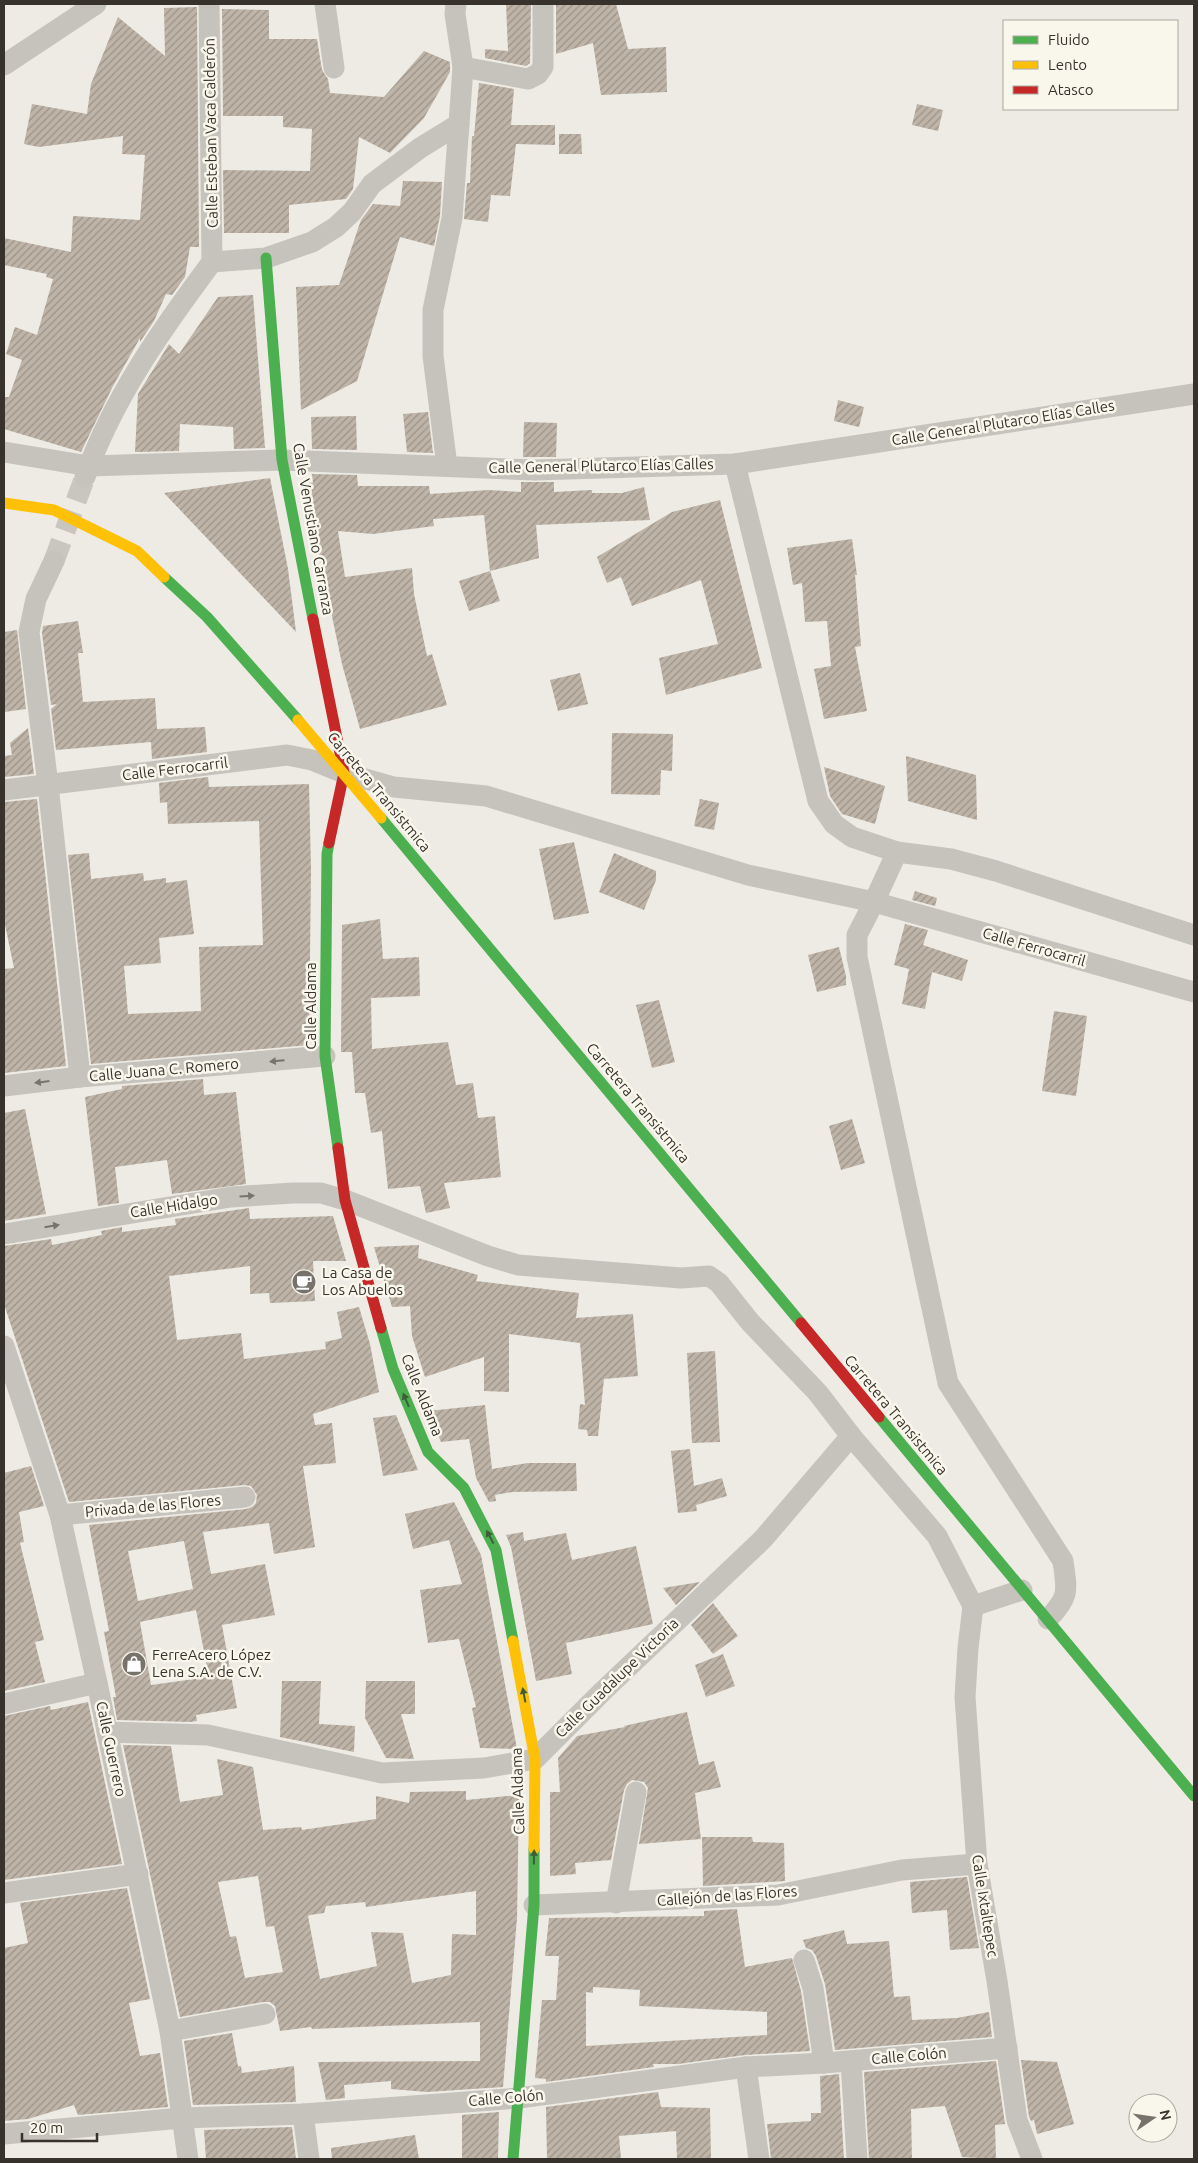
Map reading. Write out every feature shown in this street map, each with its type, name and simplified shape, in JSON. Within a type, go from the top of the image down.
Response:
[{"type":"street","points":[[4,65],[96,4]]},
{"type":"street","name":"Calle Esteban Vaca Calderón","points":[[209,4],[212,262]]},
{"type":"street","points":[[325,4],[334,68]]},
{"type":"street","points":[[447,466],[434,356],[433,310],[452,218],[463,67],[455,14],[456,4]]},
{"type":"street","points":[[463,67],[528,79],[538,74],[543,67],[544,4]]},
{"type":"street","points":[[87,472],[126,389],[167,323],[212,262],[266,258],[312,242],[336,227],[352,212],[372,184],[420,148],[459,124]]},
{"type":"street","name":"Calle Venustiano Carranza","points":[[266,258],[282,460],[344,773]]},
{"type":"street","name":"Calle General Plutarco Elías Calles","points":[[4,452],[87,472],[282,460],[534,470],[735,464],[1194,394]]},
{"type":"street","points":[[735,464],[818,801],[834,824],[852,838],[897,852],[951,859],[1194,935]]},
{"type":"street","name":"Carretera Transistmica","points":[[4,503],[54,510],[137,551],[207,617],[381,818],[1194,1796]]},
{"type":"street","points":[[54,561],[36,599],[29,632],[80,1077]]},
{"type":"street","name":"Calle Ferrocarril","points":[[4,790],[286,755],[312,760],[344,773],[394,787],[486,796],[748,875],[874,902],[1194,992]]},
{"type":"street","name":"Calle Aldama","points":[[344,773],[326,854],[325,1056],[345,1200],[393,1368],[428,1452],[464,1488],[496,1550],[535,1759],[534,1905],[519,2098],[512,2159]]},
{"type":"street","points":[[897,852],[857,935],[857,957],[948,1383],[1063,1562],[1067,1590],[1059,1608],[1048,1619]]},
{"type":"street","name":"Calle Juana C. Romero","points":[[4,1086],[80,1077],[325,1056]]},
{"type":"street","name":"Calle Hidalgo","points":[[4,1234],[231,1197],[321,1193],[345,1200],[488,1256],[518,1265],[682,1278],[709,1276],[719,1283],[750,1322],[818,1393],[851,1436]]},
{"type":"street","name":"Calle Guerrero","points":[[4,1346],[60,1515],[170,2031],[188,2159]]},
{"type":"street","points":[[851,1436],[937,1536],[973,1606],[1022,1590]]},
{"type":"street","name":"Calle Guadalupe Victoria","points":[[535,1759],[602,1691],[763,1539],[851,1436]]},
{"type":"street","name":"Privada de las Flores","points":[[60,1515],[245,1498]]},
{"type":"street","name":"Calle Ixtaltepec","points":[[973,1606],[965,1697],[977,1864],[1017,2120],[1032,2159]]},
{"type":"street","points":[[4,1704],[97,1683]]},
{"type":"street","points":[[107,1732],[208,1735],[382,1773],[484,1768],[535,1759]]},
{"type":"street","points":[[616,1903],[636,1792]]},
{"type":"street","name":"Callejón de las Flores","points":[[534,1905],[778,1896],[902,1870],[977,1864]]},
{"type":"street","points":[[4,1893],[138,1874]]},
{"type":"street","points":[[804,1960],[813,1988],[824,2063]]},
{"type":"street","points":[[170,2031],[265,2014]]},
{"type":"street","name":"Calle Colón","points":[[4,2134],[182,2118],[303,2114],[519,2098],[746,2067],[824,2063],[1007,2048]]},
{"type":"street","points":[[851,2061],[857,2159]]},
{"type":"street","points":[[746,2067],[759,2159]]},
{"type":"street","points":[[303,2114],[309,2159]]},
{"type":"street","points":[[1017,2120],[1017,2159]]},
{"type":"building","points":[[506,4],[531,4],[530,63],[526,66],[485,58],[485,49],[508,51]]},
{"type":"building","points":[[556,4],[616,4],[628,49],[666,47],[667,92],[601,95],[593,43],[556,54]]},
{"type":"building","points":[[197,7],[199,247],[190,247],[185,277],[172,295],[166,294],[154,321],[140,342],[140,338],[113,386],[81,452],[4,429],[4,397],[9,397],[22,360],[6,354],[15,327],[37,335],[53,279],[46,277],[47,274],[4,265],[4,238],[71,252],[73,216],[140,220],[145,155],[122,154],[123,136],[39,147],[24,144],[32,104],[87,114],[91,84],[118,17],[165,56],[164,8]]},
{"type":"building","points":[[222,9],[269,10],[269,39],[317,39],[322,70],[328,79],[330,93],[384,97],[424,51],[450,62],[450,72],[424,118],[390,153],[359,137],[353,189],[346,199],[289,205],[289,233],[224,233],[223,170],[310,171],[312,129],[283,127],[283,116],[223,116]]},
{"type":"building","points":[[479,83],[514,89],[511,125],[555,125],[555,145],[516,144],[510,196],[491,195],[488,222],[464,219],[467,183],[470,183],[472,136],[474,136]]},
{"type":"building","points":[[917,104],[943,110],[938,131],[912,125]]},
{"type":"building","points":[[559,134],[581,134],[582,154],[559,154]]},
{"type":"building","points":[[403,181],[442,182],[440,216],[434,246],[400,237],[357,381],[301,410],[296,287],[339,285],[361,220],[373,204],[400,206]]},
{"type":"building","points":[[253,295],[265,448],[234,449],[233,427],[180,424],[179,451],[135,452],[138,394],[169,344],[179,354],[218,297]]},
{"type":"building","points":[[838,400],[864,407],[859,427],[834,421]]},
{"type":"building","points":[[428,412],[433,453],[407,452],[403,414]]},
{"type":"building","points":[[356,416],[357,450],[312,449],[311,417]]},
{"type":"building","points":[[524,422],[557,423],[556,457],[523,457]]},
{"type":"building","points":[[312,474],[357,475],[358,486],[429,486],[430,494],[488,490],[521,492],[521,482],[554,482],[554,492],[592,490],[592,493],[622,493],[644,487],[650,520],[536,525],[539,558],[490,571],[484,515],[433,519],[434,526],[373,534],[338,531],[345,577],[412,568],[414,594],[427,656],[432,654],[447,705],[360,729],[342,664],[304,482],[313,483]]},
{"type":"building","points":[[270,478],[288,569],[296,632],[164,493]]},
{"type":"building","points":[[720,500],[762,668],[666,695],[659,658],[718,644],[701,580],[632,606],[621,577],[607,583],[597,557],[672,512]]},
{"type":"building","points":[[852,539],[857,575],[855,575],[861,646],[855,647],[867,711],[824,719],[814,669],[831,666],[827,621],[805,622],[802,583],[793,585],[787,548]]},
{"type":"building","points":[[490,571],[500,601],[469,611],[459,581]]},
{"type":"building","points":[[78,621],[83,653],[78,653],[83,702],[155,698],[157,729],[205,727],[207,752],[152,759],[151,742],[56,750],[51,709],[57,704],[51,705],[42,633],[43,626]]},
{"type":"building","points":[[17,630],[26,709],[4,712],[4,632]]},
{"type":"building","points":[[580,673],[588,704],[558,711],[550,680]]},
{"type":"building","points":[[28,728],[34,774],[4,777],[4,756],[12,755],[10,743]]},
{"type":"building","points":[[612,733],[673,734],[672,771],[661,770],[660,795],[611,794]]},
{"type":"building","points":[[906,756],[976,775],[977,820],[908,801]]},
{"type":"building","points":[[824,767],[885,786],[875,824],[842,814],[830,796]]},
{"type":"building","points":[[208,777],[209,787],[309,784],[311,869],[309,1045],[91,1064],[68,855],[89,853],[91,879],[143,873],[144,881],[166,878],[166,883],[187,880],[194,934],[159,938],[161,963],[124,966],[128,1014],[201,1011],[199,947],[263,945],[259,821],[168,824],[167,802],[160,803],[159,783]]},
{"type":"building","points":[[37,799],[66,1066],[4,1073],[4,969],[14,968],[4,920],[4,802]]},
{"type":"building","points":[[700,799],[719,803],[714,830],[694,826]]},
{"type":"building","points":[[574,842],[589,913],[554,920],[539,849]]},
{"type":"building","points":[[614,853],[656,871],[656,880],[644,910],[599,892]]},
{"type":"building","points":[[915,891],[937,898],[935,906],[912,900]]},
{"type":"building","points":[[380,919],[383,959],[419,957],[420,996],[371,998],[372,1049],[448,1042],[456,1085],[473,1083],[478,1118],[495,1116],[501,1177],[444,1183],[450,1208],[426,1213],[420,1186],[388,1189],[382,1131],[371,1133],[365,1093],[355,1093],[352,1052],[341,1052],[342,925]]},
{"type":"building","points":[[905,924],[928,930],[923,945],[968,960],[962,981],[932,972],[925,1009],[902,1004],[909,969],[894,965]]},
{"type":"building","points":[[839,947],[846,976],[846,985],[817,992],[808,955]]},
{"type":"building","points":[[659,1000],[675,1062],[652,1068],[636,1005]]},
{"type":"building","points":[[1054,1011],[1087,1016],[1076,1096],[1042,1091]]},
{"type":"building","points":[[203,1079],[204,1095],[236,1092],[246,1184],[172,1194],[167,1160],[115,1167],[119,1203],[98,1206],[85,1097],[122,1089],[122,1086]]},
{"type":"building","points":[[25,1109],[46,1214],[4,1221],[4,1113]]},
{"type":"building","points":[[852,1119],[865,1163],[841,1170],[829,1126]]},
{"type":"building","points":[[249,1208],[250,1219],[333,1216],[346,1261],[313,1261],[315,1301],[270,1303],[269,1293],[250,1294],[250,1266],[169,1276],[177,1340],[241,1333],[244,1359],[326,1349],[325,1342],[342,1338],[337,1312],[359,1307],[370,1344],[379,1392],[313,1414],[315,1425],[332,1423],[336,1463],[303,1466],[315,1547],[274,1554],[269,1523],[203,1532],[211,1574],[265,1564],[275,1615],[222,1625],[237,1708],[196,1715],[197,1721],[190,1722],[117,1720],[113,1697],[116,1697],[104,1632],[109,1631],[89,1525],[246,1509],[256,1503],[257,1495],[251,1486],[244,1485],[69,1502],[4,1304],[4,1246],[51,1239],[52,1245],[102,1235],[101,1231],[122,1227],[122,1232],[176,1225],[175,1219]],"holes":[[[184,1541],[193,1589],[138,1601],[128,1551]],[[196,1610],[209,1677],[151,1685],[140,1622]]]},
{"type":"building","points":[[419,1245],[418,1258],[478,1275],[476,1281],[579,1293],[576,1318],[633,1314],[638,1376],[604,1379],[598,1436],[588,1436],[587,1430],[578,1429],[580,1404],[585,1405],[580,1343],[509,1334],[509,1392],[484,1391],[484,1357],[425,1377],[412,1336],[410,1306],[392,1307],[374,1247]]},
{"type":"building","points":[[715,1351],[720,1442],[692,1443],[687,1353]]},
{"type":"building","points":[[485,1405],[492,1469],[528,1463],[576,1463],[577,1491],[512,1492],[495,1495],[496,1501],[489,1502],[476,1478],[469,1439],[441,1442],[428,1411]]},
{"type":"building","points":[[396,1415],[418,1470],[383,1476],[373,1418]]},
{"type":"building","points":[[690,1449],[694,1486],[722,1478],[727,1496],[696,1505],[697,1511],[678,1513],[671,1451]]},
{"type":"building","points":[[31,1466],[44,1506],[19,1512],[24,1542],[20,1543],[44,1640],[35,1642],[45,1682],[4,1691],[4,1473]]},
{"type":"building","points":[[454,1502],[481,1555],[517,1749],[480,1748],[472,1708],[476,1707],[459,1639],[428,1643],[420,1590],[462,1584],[449,1540],[413,1549],[405,1514]]},
{"type":"building","points":[[523,1532],[524,1541],[566,1533],[572,1560],[636,1546],[653,1624],[566,1643],[572,1674],[536,1681],[511,1547],[506,1535]]},
{"type":"building","points":[[700,1582],[676,1605],[663,1588]]},
{"type":"building","points":[[713,1603],[738,1636],[713,1654],[691,1625]]},
{"type":"building","points":[[723,1654],[735,1686],[706,1697],[695,1665]]},
{"type":"building","points":[[282,1681],[321,1681],[319,1724],[355,1726],[354,1752],[280,1737]]},
{"type":"building","points":[[366,1681],[415,1681],[415,1714],[401,1714],[414,1759],[386,1758],[365,1718]]},
{"type":"building","points":[[88,1702],[122,1864],[4,1880],[4,1716],[50,1706],[51,1710]]},
{"type":"building","points":[[687,1712],[699,1765],[714,1761],[721,1787],[695,1793],[701,1839],[639,1844],[648,1788],[644,1782],[632,1780],[624,1790],[611,1860],[575,1863],[576,1874],[550,1876],[550,1792],[560,1792],[558,1758],[577,1736]]},
{"type":"building","points":[[123,1745],[171,1746],[180,1802],[223,1795],[217,1759],[253,1767],[263,1830],[301,1827],[302,1830],[376,1819],[376,1796],[409,1803],[410,1792],[466,1791],[466,1800],[519,1795],[517,1918],[503,2087],[427,2092],[391,2089],[391,2081],[344,2085],[345,2098],[326,2100],[318,2062],[480,2061],[480,2022],[312,2029],[311,2027],[280,2031],[275,2006],[270,2002],[180,2017]],"holes":[[[258,1876],[266,1927],[274,1926],[283,1972],[245,1978],[236,1936],[230,1937],[218,1882]],[[476,1891],[476,1935],[452,1934],[451,1975],[412,1983],[403,1933],[371,1932],[377,1966],[320,1979],[308,1916],[324,1913],[326,1906],[365,1902],[366,1907]]]},
{"type":"building","points":[[702,1837],[752,1837],[753,1842],[784,1843],[785,1881],[703,1886]]},
{"type":"building","points":[[967,1877],[979,1948],[950,1950],[947,1910],[912,1913],[910,1882]]},
{"type":"building","points":[[127,1888],[150,1999],[129,2003],[140,2056],[160,2053],[168,2107],[78,2115],[74,2105],[28,2119],[4,2121],[4,1948],[28,1943],[20,1903]]},
{"type":"building","points":[[737,1909],[745,1967],[792,1958],[801,1991],[810,2051],[745,2055],[678,2064],[653,2064],[654,2067],[546,2082],[546,2079],[535,2078],[542,2000],[556,2000],[559,1956],[545,1956],[549,1918],[704,1916],[704,1911]],"holes":[[[593,1987],[640,1990],[639,2006],[767,2012],[767,2035],[586,2046],[586,1992],[593,1993]]]},
{"type":"building","points":[[844,1930],[847,1944],[889,1941],[894,1997],[910,1996],[912,2020],[957,2018],[989,2012],[992,2037],[835,2050],[825,1984],[816,1956],[812,1950],[806,1948],[803,1940]]},
{"type":"building","points":[[232,2033],[238,2066],[241,2066],[242,2073],[294,2066],[296,2102],[193,2105],[184,2041]]},
{"type":"building","points":[[1021,2060],[1057,2062],[1074,2124],[1037,2134],[1034,2120],[1031,2121],[1029,2117]]},
{"type":"building","points":[[996,2061],[1005,2124],[995,2125],[996,2159],[962,2157],[945,2106],[911,2109],[912,2159],[869,2159],[864,2072]]},
{"type":"building","points":[[839,2074],[844,2159],[771,2159],[767,2124],[811,2121],[811,2113],[821,2113],[820,2076]]},
{"type":"building","points":[[658,2092],[661,2107],[710,2108],[711,2159],[677,2159],[676,2131],[619,2136],[621,2159],[547,2159],[546,2107]]},
{"type":"building","points":[[499,2112],[498,2159],[462,2159],[462,2115]]},
{"type":"building","points":[[292,2127],[296,2159],[206,2159],[204,2130]]},
{"type":"building","points":[[415,2135],[419,2159],[332,2159],[331,2148]]},
{"type":"tunnel","points":[[54,561],[85,477]]},
{"type":"traffic: fast","points":[[266,258],[282,460],[313,619]]},
{"type":"traffic: fast","points":[[164,577],[207,617],[298,720]]},
{"type":"traffic: fast","points":[[381,818],[801,1323]]},
{"type":"traffic: fast","points":[[329,843],[327,854],[325,1056],[338,1148]]},
{"type":"traffic: fast","points":[[381,1328],[393,1369],[428,1452],[464,1488],[496,1550],[513,1641]]},
{"type":"traffic: fast","points":[[879,1417],[1194,1796]]},
{"type":"traffic: fast","points":[[513,2159],[534,1905],[534,1849]]},
{"type":"traffic: slow","points":[[4,503],[54,510],[137,551],[164,577]]},
{"type":"traffic: slow","points":[[298,720],[381,818]]},
{"type":"traffic: slow","points":[[513,1641],[535,1759],[534,1849]]},
{"type":"traffic: jam","points":[[313,619],[344,773],[329,843]]},
{"type":"traffic: jam","points":[[338,1148],[345,1200],[381,1328]]},
{"type":"traffic: jam","points":[[801,1323],[879,1417]]},
{"type":"place","name":"La Casa de Los Abuelos","points":[[304,1282]]},
{"type":"place","name":"FerreAcero López Lena S.A. de C.V.","points":[[134,1664]]}]
